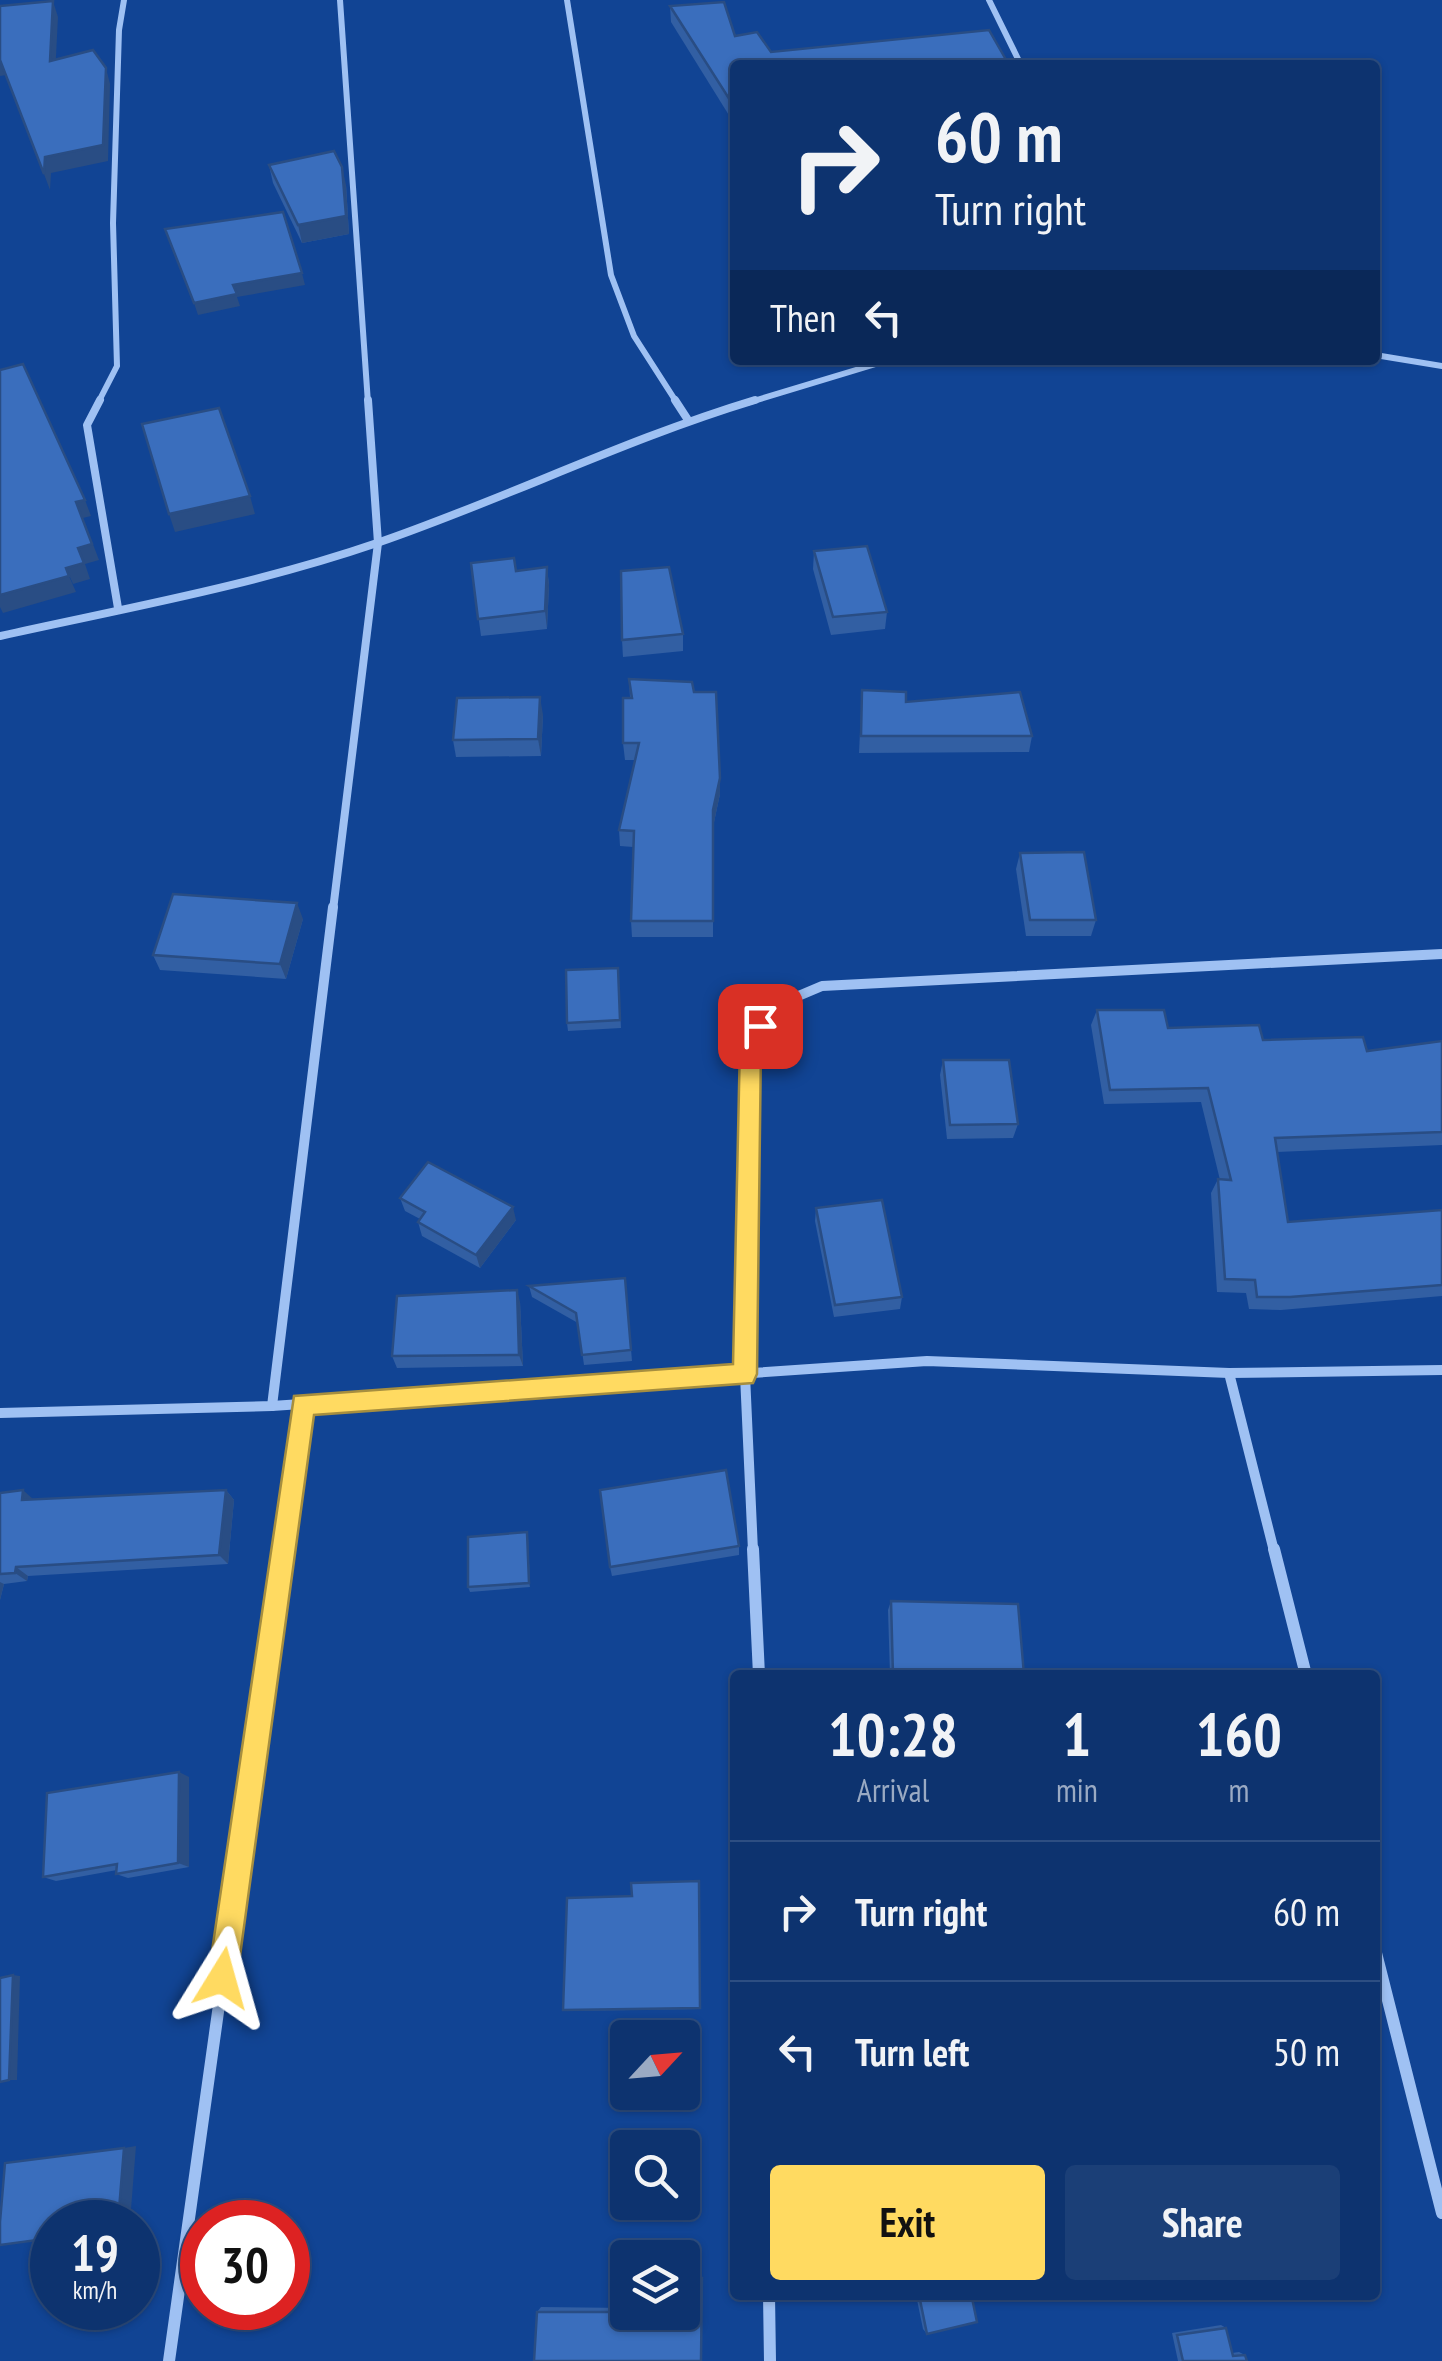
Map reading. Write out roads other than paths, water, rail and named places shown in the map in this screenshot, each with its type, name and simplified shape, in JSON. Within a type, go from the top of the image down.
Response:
[{"type":"street","points":[[118,608],[86,425],[117,366],[114,223],[119,30],[124,0]]},
{"type":"street","points":[[272,1406],[378,542],[340,0]]},
{"type":"street","points":[[568,0],[611,275],[634,336],[688,420]]},
{"type":"street","points":[[990,0],[1019,60]]},
{"type":"street","points":[[1380,356],[1442,366]]},
{"type":"street","points":[[0,636],[276,574],[378,542],[688,420],[871,365]]},
{"type":"street","points":[[759,1670],[745,1374],[750,1043],[770,1008],[822,986],[1442,954]]},
{"type":"street","points":[[0,1413],[272,1406],[927,1361],[1229,1373],[1442,1370]]},
{"type":"street","points":[[1229,1373],[1305,1670]]},
{"type":"street","points":[[169,2361],[303,1404]]},
{"type":"street","points":[[1380,1969],[1442,2213]]},
{"type":"street","points":[[769,2300],[770,2361]]}]
